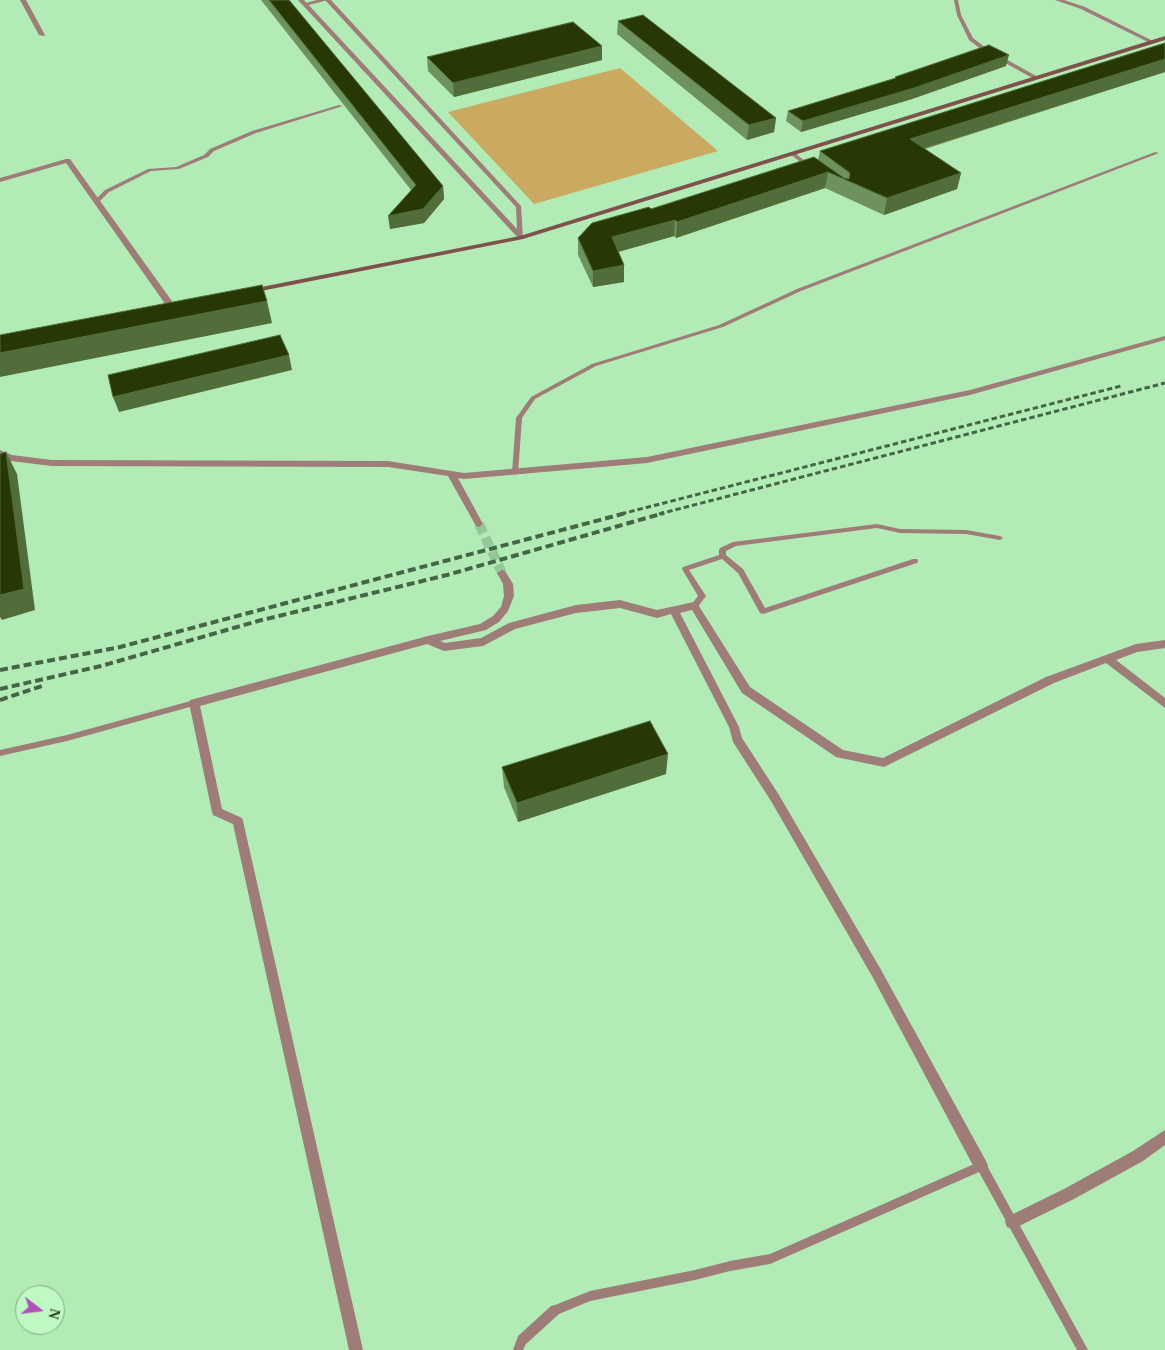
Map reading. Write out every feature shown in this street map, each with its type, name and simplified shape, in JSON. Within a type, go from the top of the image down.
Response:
[{"type":"main road","points":[[239,293],[520,238],[1165,38]]},
{"type":"main road","points":[[161,308],[181,304]]},
{"type":"street","points":[[23,0],[42,35]]},
{"type":"street","points":[[303,2],[327,0],[519,208],[520,238]]},
{"type":"street","points":[[1058,0],[1083,8],[1152,42]]},
{"type":"street","points":[[303,2],[520,238]]},
{"type":"street","points":[[0,180],[68,160],[171,306]]},
{"type":"street","points":[[0,453],[8,460],[52,463],[388,464],[464,476],[647,460],[970,392],[1165,338]]},
{"type":"street","points":[[451,474],[479,524]]},
{"type":"street","points":[[356,1350],[238,821],[217,812],[194,703],[483,627],[496,619],[505,608],[509,596],[508,584],[502,573]]},
{"type":"street","points":[[428,640],[444,647],[483,642],[512,626],[576,609],[620,604],[657,614],[694,606],[746,690],[840,754],[884,764],[1050,680],[1136,648],[1165,644]]},
{"type":"street","points":[[674,610],[734,726],[737,740],[775,798],[876,972],[981,1166]]},
{"type":"street","points":[[1108,659],[1165,704]]},
{"type":"street","points":[[1012,1222],[1138,1156],[1165,1137]]},
{"type":"lane","points":[[956,0],[958,15],[971,39],[984,49],[1036,78]]},
{"type":"lane","points":[[98,201],[107,191],[150,170],[177,168],[254,132],[341,106]]},
{"type":"lane","points":[[516,472],[519,418],[533,398],[594,365],[721,326],[799,290],[1157,153]]},
{"type":"lane","points":[[793,154],[815,170]]},
{"type":"lane","points":[[915,561],[763,611],[741,571],[723,556],[722,550],[735,544],[877,526],[900,531],[966,532],[1000,538]]},
{"type":"lane","points":[[694,606],[702,596],[685,569],[723,556]]},
{"type":"lane","points":[[0,753],[67,738],[194,703]]},
{"type":"lane","points":[[518,1350],[522,1340],[555,1310],[590,1296],[730,1266],[770,1260],[981,1166],[1083,1350]]},
{"type":"shaded area","points":[[620,68],[718,151],[534,204],[448,112]]},
{"type":"building","points":[[269,0],[289,0],[443,186],[423,209],[388,216],[416,185]]},
{"type":"building","points":[[643,15],[776,118],[749,125],[618,21]]},
{"type":"building","points":[[573,22],[602,46],[453,83],[427,57]]},
{"type":"building","points":[[1165,43],[1165,59],[910,139],[961,173],[887,198],[828,172],[677,222],[675,220],[612,237],[624,265],[593,271],[578,238],[592,223],[649,207],[651,209],[814,157],[844,178],[849,179],[850,173],[820,151]]},
{"type":"building","points":[[989,45],[1009,55],[914,88],[803,121],[788,111],[896,78]]},
{"type":"building","points":[[262,285],[267,301],[0,353],[0,335]]},
{"type":"building","points":[[280,335],[289,355],[113,397],[108,375]]},
{"type":"building","points":[[6,452],[24,589],[0,595],[0,454]]},
{"type":"building","points":[[650,721],[668,754],[517,803],[502,767]]},
{"type":"tunnel","points":[[479,524],[502,573]]},
{"type":"railway","points":[[659,514],[1165,383]]},
{"type":"railway","points":[[621,514],[1121,386]]},
{"type":"railway","points":[[0,670],[120,647],[626,513]]},
{"type":"railway","points":[[0,689],[101,666],[258,621],[447,575],[664,513]]},
{"type":"railway","points":[[0,700],[45,685]]}]
